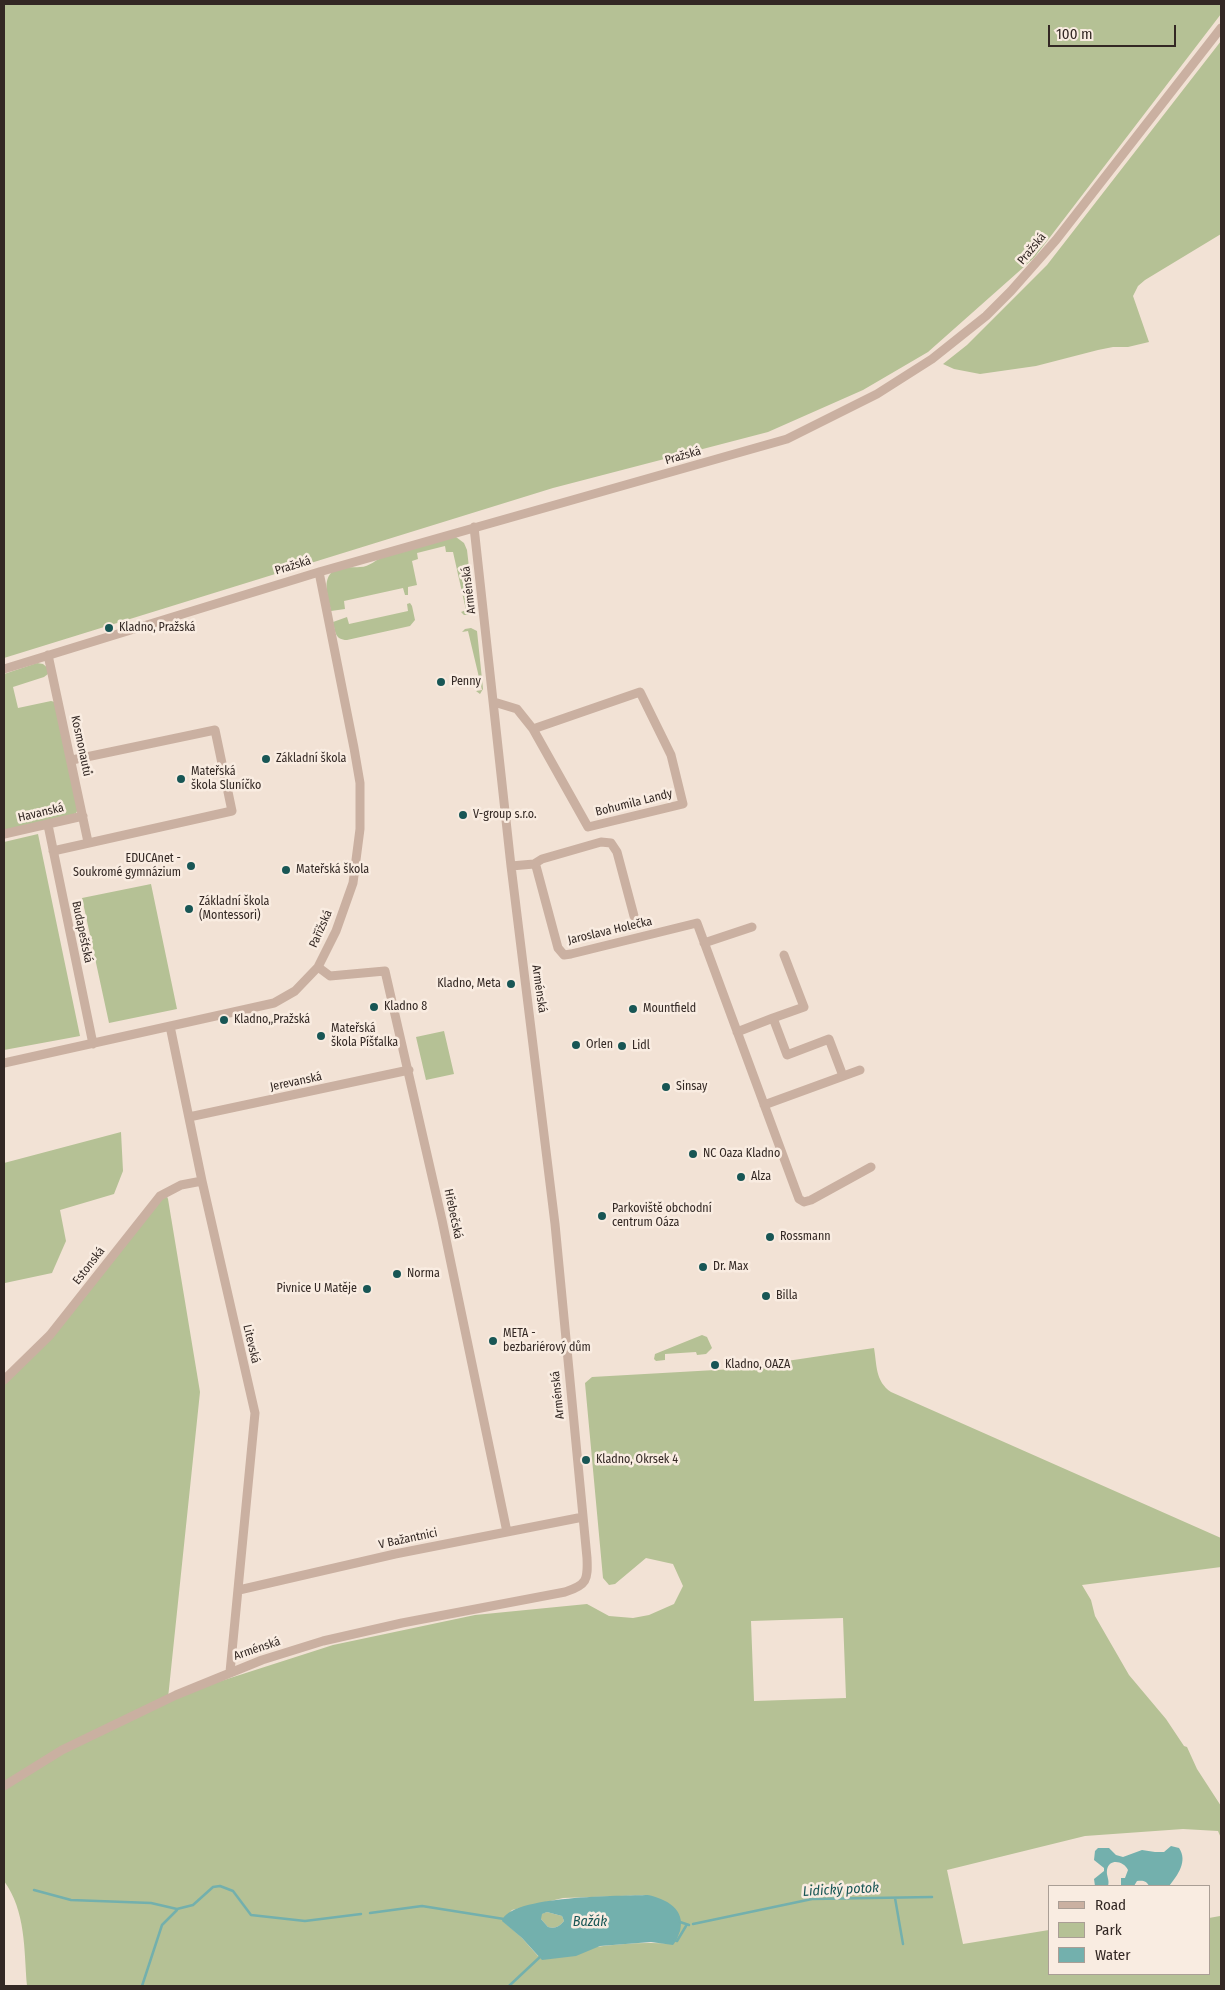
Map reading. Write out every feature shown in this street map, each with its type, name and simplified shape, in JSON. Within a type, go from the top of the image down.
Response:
[{"type":"street","name":"Pražská","points":[[4,669],[305,576],[786,439],[877,394],[932,359],[986,316],[1038,262],[1221,28]]},
{"type":"street","name":"Arménská","points":[[6,1784],[62,1750],[230,1672],[323,1641],[424,1618],[578,1588],[584,1582],[588,1572],[555,1224],[511,866],[474,527]]},
{"type":"street","name":"Pařížská","points":[[4,1063],[274,1003],[295,991],[318,967],[336,931],[353,883],[360,829],[360,783],[319,572]]},
{"type":"street","name":"Kosmonautů","points":[[48,655],[72,760],[88,842]]},
{"type":"street","name":"Bohumila Landy","points":[[494,702],[517,709],[533,729],[588,827],[683,804],[671,756],[640,692],[533,729]]},
{"type":"street","points":[[52,851],[232,811],[215,730],[72,760]]},
{"type":"street","name":"Havanská","points":[[4,834],[83,816]]},
{"type":"street","name":"Budapešťská","points":[[48,825],[93,1044]]},
{"type":"street","name":"Jaroslava Holečka","points":[[511,866],[534,864],[542,859],[601,842],[611,843],[617,852],[634,916]]},
{"type":"street","name":"Jaroslava Holečka","points":[[534,864],[558,948],[564,955],[697,923],[704,943]]},
{"type":"street","points":[[752,927],[704,943],[799,1199],[804,1202],[811,1200],[871,1167]]},
{"type":"street","points":[[737,1032],[804,1008],[784,955]]},
{"type":"street","name":"Hřebečská","points":[[318,967],[330,976],[385,971],[442,1220],[507,1532]]},
{"type":"street","points":[[773,1018],[787,1054],[829,1039],[844,1076]]},
{"type":"street","name":"Litevská","points":[[170,1026],[202,1181],[255,1414],[230,1672]]},
{"type":"street","name":"Jerevanská","points":[[189,1117],[408,1070]]},
{"type":"street","points":[[764,1105],[860,1070]]},
{"type":"street","name":"Estonská","points":[[4,1380],[50,1335],[160,1196],[181,1185],[202,1181]]},
{"type":"street","name":"V Bažantnici","points":[[239,1590],[395,1554],[583,1517]]},
{"type":"street","points":[[4,1794],[30,1770]]},
{"type":"green space","points":[[4,4],[1221,4],[1221,14],[1034,258],[928,352],[863,390],[768,432],[553,488],[4,658]]},
{"type":"green space","points":[[1221,41],[1221,234],[1138,286],[1133,296],[1149,342],[1128,347],[1098,350],[1036,366],[980,374],[954,369],[943,364],[967,345],[1047,265]]},
{"type":"green space","points":[[456,537],[464,543],[467,550],[474,611],[471,615],[464,615],[461,612],[466,610],[453,552],[446,552],[445,546],[417,553],[418,559],[412,561],[417,585],[408,587],[408,595],[405,595],[403,588],[344,601],[345,609],[331,611],[327,581],[334,570],[364,567],[393,553]]},
{"type":"green space","points":[[410,603],[415,620],[410,626],[347,640],[338,637],[335,632],[333,622],[347,617],[349,624],[408,611],[407,604]]},
{"type":"green space","points":[[471,628],[477,631],[483,689],[480,694],[476,691],[482,690],[468,631],[462,632],[465,629]]},
{"type":"green space","points":[[37,663],[43,664],[49,669],[48,674],[13,687],[18,708],[51,701],[55,702],[79,808],[76,813],[70,816],[4,831],[4,674]]},
{"type":"green space","points":[[38,834],[80,1036],[4,1050],[4,842]]},
{"type":"green space","points":[[151,884],[177,1009],[109,1023],[82,898]]},
{"type":"green space","points":[[444,1031],[454,1074],[426,1080],[416,1037]]},
{"type":"green space","points":[[121,1132],[123,1171],[114,1194],[60,1210],[66,1241],[52,1273],[5,1283],[4,1315],[4,1163]]},
{"type":"green space","points":[[166,1194],[200,1392],[168,1698],[333,1645],[475,1615],[587,1604],[609,1616],[633,1618],[649,1615],[674,1604],[683,1586],[673,1564],[646,1558],[615,1584],[609,1585],[603,1578],[585,1383],[592,1377],[733,1369],[874,1348],[879,1378],[891,1392],[1221,1538],[1221,1567],[1082,1585],[1091,1600],[1095,1616],[1129,1675],[1166,1719],[1184,1746],[1187,1747],[1197,1769],[1221,1806],[1221,1838],[1218,1831],[1183,1829],[1085,1836],[947,1870],[963,1944],[1048,1930],[1048,1975],[1210,1975],[1210,1918],[1220,1916],[1221,1911],[1221,1986],[27,1986],[23,1931],[16,1905],[4,1881],[4,1384]],"holes":[[[843,1618],[846,1698],[754,1701],[751,1621]],[[648,1895],[673,1944],[622,1944],[538,1956],[503,1921],[512,1910],[563,1898]]]},
{"type":"green space","points":[[702,1335],[707,1337],[712,1348],[706,1354],[697,1355],[696,1352],[665,1354],[665,1360],[656,1361],[654,1359],[655,1354]]},
{"type":"green space","points":[[547,1912],[562,1916],[564,1921],[557,1927],[548,1927],[541,1919],[541,1914]]},
{"type":"water","points":[[1171,1846],[1179,1848],[1182,1853],[1181,1868],[1170,1885],[1148,1885],[1146,1882],[1137,1881],[1135,1885],[1121,1885],[1121,1878],[1125,1878],[1128,1870],[1120,1863],[1113,1862],[1108,1866],[1108,1885],[1095,1885],[1094,1879],[1104,1871],[1104,1868],[1094,1860],[1095,1851],[1098,1848],[1109,1848],[1116,1855],[1123,1857],[1142,1850],[1164,1852]]},
{"type":"water","name":"Bažák","points":[[648,1895],[668,1902],[680,1917],[680,1931],[673,1945],[651,1942],[600,1946],[576,1956],[542,1960],[522,1938],[502,1921],[509,1912],[524,1906],[545,1902],[593,1897]],"holes":[[[547,1912],[562,1916],[564,1921],[555,1928],[548,1927],[541,1919],[542,1914]]]},
{"type":"waterway","points":[[34,1890],[71,1900],[151,1903],[177,1909],[193,1905],[213,1887],[220,1886],[233,1891],[251,1915],[305,1921],[361,1914]]},
{"type":"waterway","name":"Lidický potok","points":[[693,1924],[812,1899],[932,1897]]},
{"type":"waterway","points":[[895,1898],[903,1944]]},
{"type":"waterway","points":[[370,1913],[422,1906],[504,1919]]},
{"type":"waterway","points":[[142,1986],[162,1925],[177,1910]]},
{"type":"waterway","name":"Lidický potok","points":[[680,1922],[689,1925]]},
{"type":"waterway","points":[[674,1940],[677,1941],[686,1926]]},
{"type":"waterway","name":"Lidický potok","points":[[509,1986],[541,1956]]},
{"type":"place","name":"Kladno, Pražská","points":[[109,628]]},
{"type":"place","name":"Penny","points":[[441,682]]},
{"type":"place","name":"Základní škola","points":[[266,759]]},
{"type":"place","name":"Mateřská škola Sluníčko","points":[[181,779]]},
{"type":"place","name":"V-group s.r.o.","points":[[463,815]]},
{"type":"place","name":"EDUCAnet - Soukromé gymnázium","points":[[191,866]]},
{"type":"place","name":"Mateřská škola","points":[[286,870]]},
{"type":"place","name":"Základní škola (Montessori)","points":[[189,909]]},
{"type":"place","name":"Kladno, Meta","points":[[511,984]]},
{"type":"place","name":"Kladno 8","points":[[374,1007]]},
{"type":"place","name":"Mountfield","points":[[633,1009]]},
{"type":"place","name":"Kladno,,Pražská","points":[[224,1020]]},
{"type":"place","name":"Mateřská škola Píšťalka","points":[[321,1036]]},
{"type":"place","name":"Orlen","points":[[576,1045]]},
{"type":"place","name":"Lidl","points":[[622,1046]]},
{"type":"place","name":"Sinsay","points":[[666,1087]]},
{"type":"place","name":"NC Oaza Kladno","points":[[693,1154]]},
{"type":"place","name":"Alza","points":[[741,1177]]},
{"type":"place","name":"Parkoviště obchodní centrum Oáza","points":[[602,1216]]},
{"type":"place","name":"Rossmann","points":[[770,1237]]},
{"type":"place","name":"Dr. Max","points":[[703,1267]]},
{"type":"place","name":"Norma","points":[[397,1274]]},
{"type":"place","name":"Pivnice U Matěje","points":[[367,1289]]},
{"type":"place","name":"Billa","points":[[766,1296]]},
{"type":"place","name":"META - bezbariérový dům","points":[[493,1341]]},
{"type":"place","name":"Kladno, OAZA","points":[[715,1365]]},
{"type":"place","name":"Kladno, Okrsek 4","points":[[586,1460]]}]
